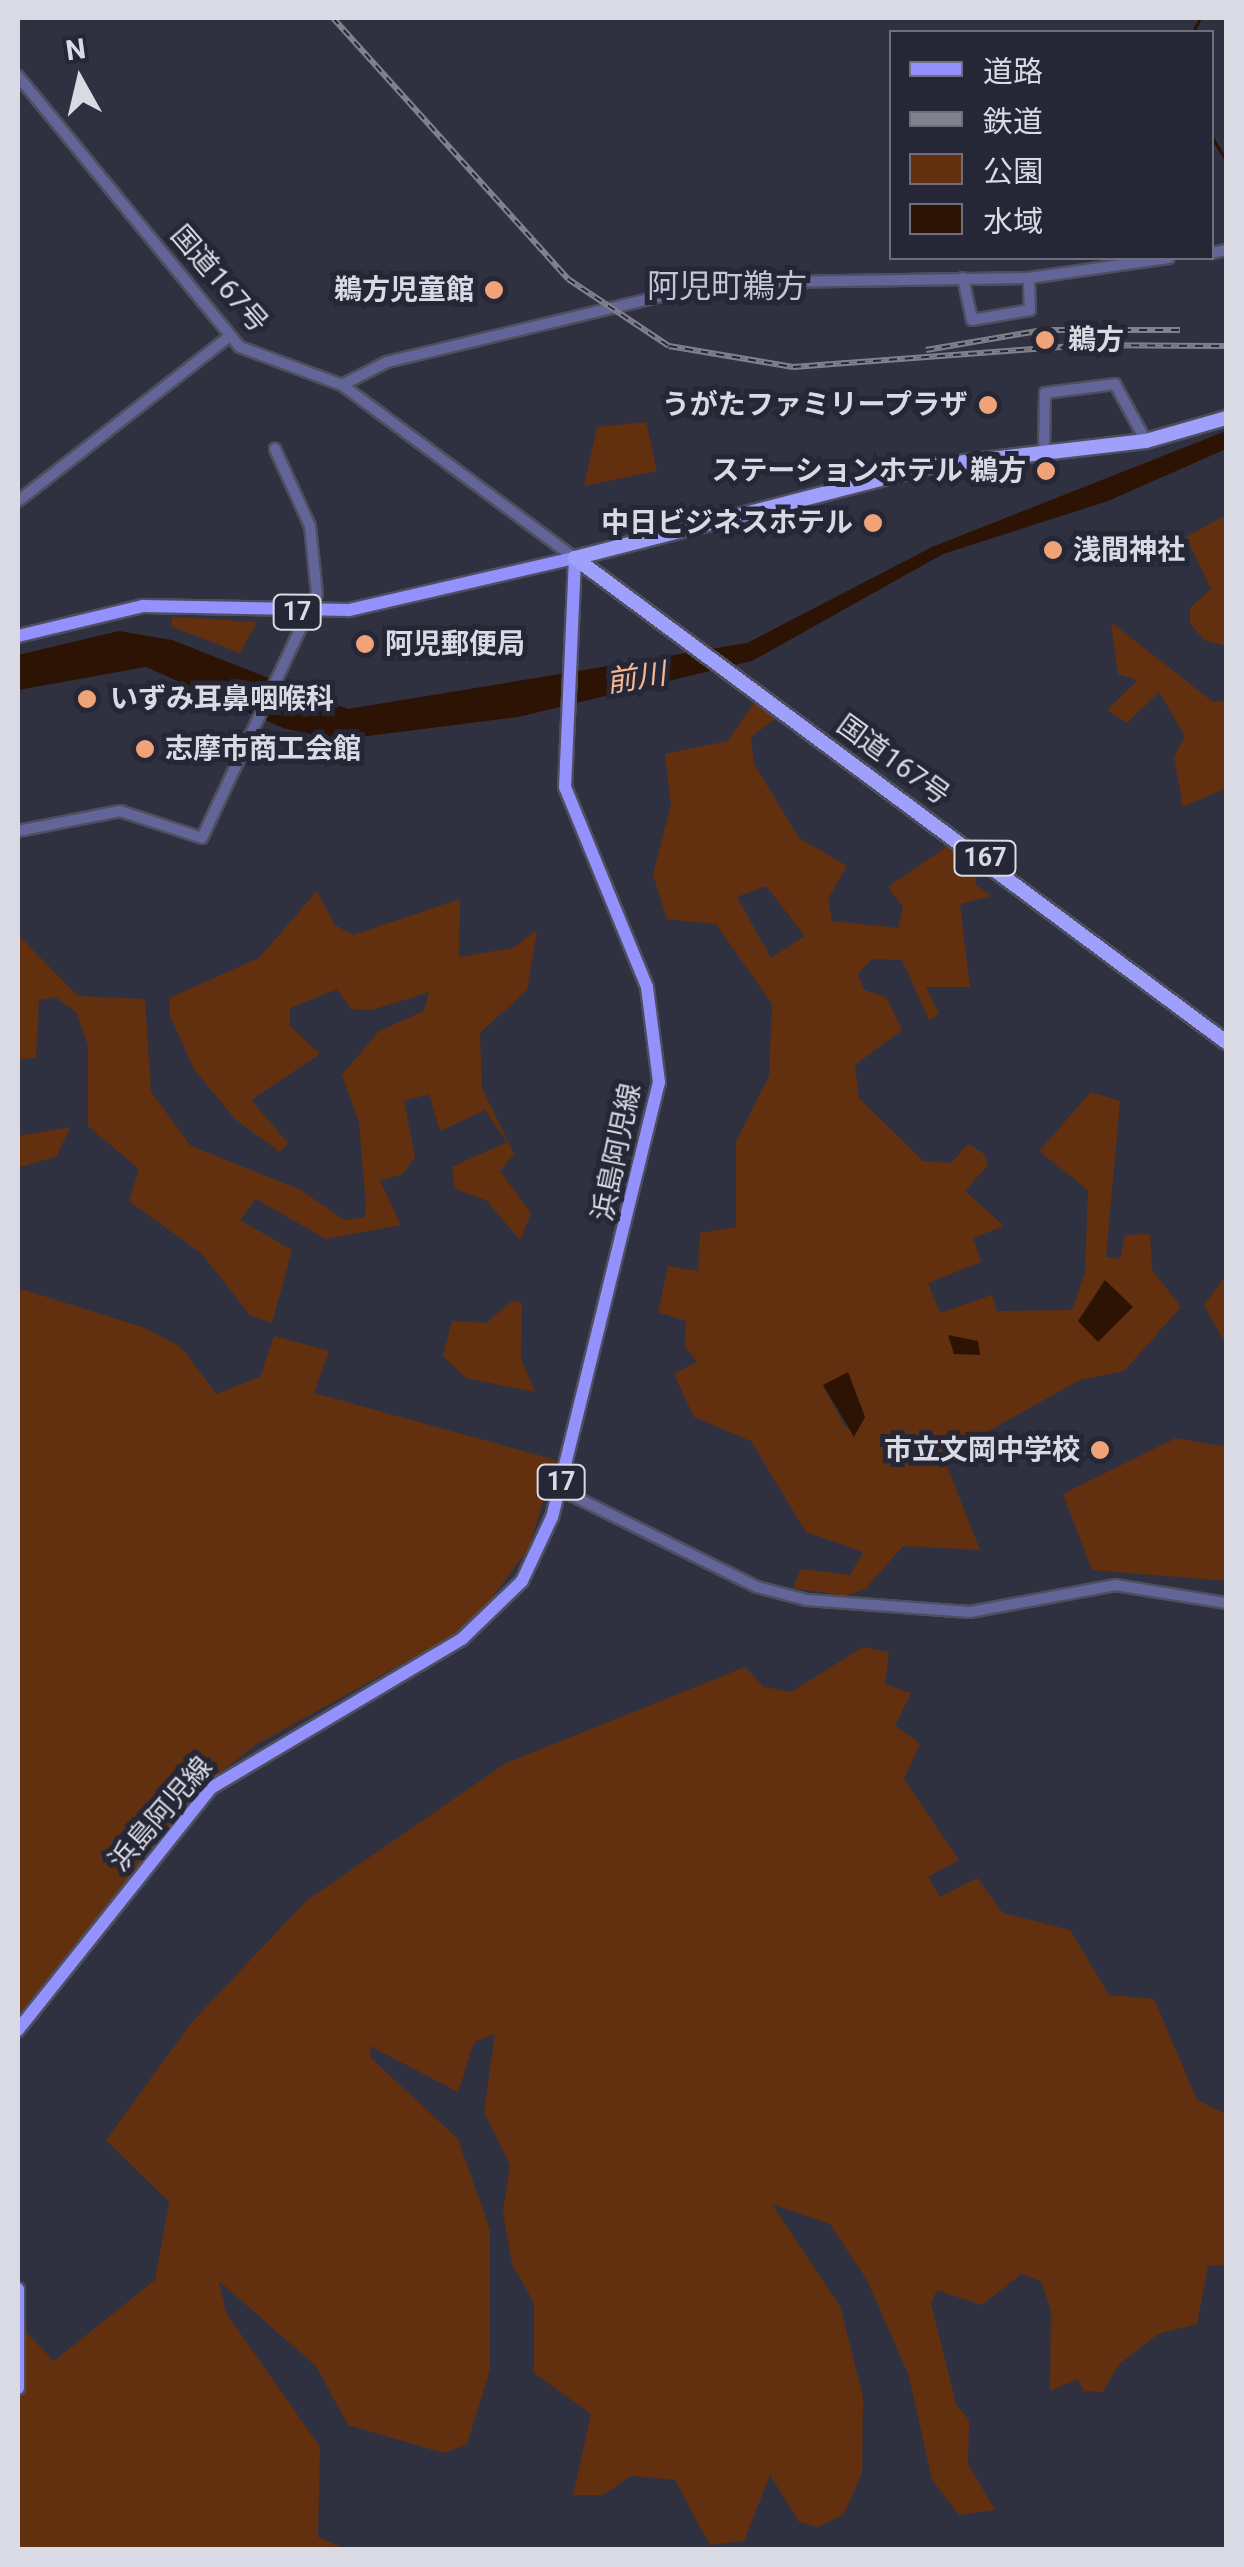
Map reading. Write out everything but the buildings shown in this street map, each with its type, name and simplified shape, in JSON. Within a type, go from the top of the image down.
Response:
[{"type":"highway","points":[[576,558],[930,466],[1146,441],[1226,418]]},
{"type":"highway","name":"国道167号","points":[[576,558],[1226,1042]]},
{"type":"main road","name":"17","points":[[18,636],[143,606],[313,612],[576,558]]},
{"type":"main road","name":"浜島阿児線","points":[[18,2030],[210,1788],[500,1608],[541,1546],[559,1489],[659,1082],[642,972],[571,818],[568,714],[576,558]]},
{"type":"main road","points":[[18,2289],[18,2388]]},
{"type":"street","name":"国道167号","points":[[18,76],[228,337],[268,364],[342,385],[576,558]]},
{"type":"street","points":[[342,385],[387,362],[716,283],[1029,278],[1155,260]]},
{"type":"street","points":[[963,278],[972,320],[1030,310],[1029,278]]},
{"type":"street","points":[[18,501],[228,337]]},
{"type":"street","points":[[1044,451],[1045,392],[1115,384],[1146,441]]},
{"type":"street","points":[[18,831],[120,811],[202,838],[313,612],[310,526],[274,449]]},
{"type":"street","points":[[559,1489],[757,1587],[807,1600],[970,1612],[1115,1584],[1226,1603]]},
{"type":"green space","points":[[646,422],[657,471],[584,486],[597,427]]},
{"type":"green space","points":[[1226,515],[1226,646],[1204,640],[1190,623],[1190,608],[1211,589],[1186,537]]},
{"type":"green space","points":[[172,617],[257,622],[240,653],[171,626]]},
{"type":"green space","points":[[1111,622],[1213,702],[1226,700],[1226,788],[1183,807],[1174,757],[1185,736],[1159,692],[1127,723],[1107,710],[1138,680],[1118,674]]},
{"type":"green space","points":[[757,698],[779,716],[751,737],[754,764],[799,838],[847,866],[828,899],[832,921],[898,928],[903,907],[888,887],[952,843],[981,865],[975,884],[991,896],[960,904],[970,987],[926,987],[939,1014],[929,1020],[902,960],[872,959],[858,974],[864,990],[886,997],[902,1030],[855,1065],[859,1098],[923,1161],[951,1163],[968,1144],[984,1154],[988,1165],[965,1191],[1004,1226],[973,1238],[981,1262],[928,1283],[940,1313],[992,1295],[997,1311],[1072,1310],[1085,1273],[1088,1190],[1039,1151],[1091,1092],[1120,1101],[1106,1257],[1120,1259],[1125,1235],[1150,1234],[1152,1270],[1181,1307],[1124,1371],[1080,1380],[943,1456],[980,1550],[903,1546],[865,1589],[846,1596],[793,1588],[801,1569],[850,1575],[863,1552],[806,1532],[751,1441],[694,1417],[674,1374],[697,1362],[685,1346],[686,1321],[658,1312],[668,1266],[698,1271],[700,1233],[736,1227],[736,1142],[769,1076],[772,1004],[716,924],[667,919],[653,874],[671,805],[665,754],[728,741]],"holes":[[[766,886],[805,936],[771,958],[737,897]],[[848,1373],[865,1417],[846,1428],[823,1386]]]},
{"type":"green space","points":[[317,891],[335,925],[353,935],[460,899],[459,957],[513,948],[537,930],[527,990],[480,1033],[482,1088],[514,1154],[500,1171],[531,1213],[520,1240],[486,1200],[455,1189],[452,1167],[507,1142],[485,1110],[440,1131],[429,1094],[404,1101],[415,1157],[403,1174],[380,1181],[401,1225],[326,1239],[256,1199],[240,1220],[292,1250],[272,1323],[250,1315],[202,1254],[129,1201],[139,1169],[88,1126],[88,1045],[76,1012],[55,997],[39,1000],[36,1057],[18,1060],[18,935],[78,996],[145,999],[151,1092],[191,1146],[301,1190],[344,1220],[365,1217],[359,1122],[342,1075],[379,1031],[424,1011],[429,992],[372,1010],[351,1009],[337,989],[290,1008],[290,1026],[320,1054],[251,1100],[288,1143],[280,1152],[235,1119],[194,1069],[170,1016],[169,998],[259,958]]},
{"type":"green space","points":[[70,1127],[57,1156],[18,1168],[18,1136]]},
{"type":"green space","points":[[1226,1276],[1226,1345],[1204,1305]]},
{"type":"green space","points":[[18,1288],[145,1328],[181,1347],[216,1394],[260,1377],[274,1336],[329,1351],[314,1393],[556,1460],[528,1550],[469,1627],[257,1744],[206,1784],[18,2015]]},
{"type":"green space","points":[[512,1301],[522,1303],[521,1359],[535,1392],[466,1378],[443,1356],[452,1321],[486,1323]]},
{"type":"green space","points":[[1176,1438],[1226,1447],[1226,1581],[1092,1570],[1063,1494]]},
{"type":"green space","points":[[863,1647],[889,1652],[885,1684],[911,1693],[895,1725],[920,1744],[904,1779],[959,1860],[928,1877],[940,1897],[977,1878],[1003,1913],[1070,1930],[1109,1995],[1154,1999],[1197,2100],[1226,2114],[1226,2264],[1208,2266],[1197,2324],[1158,2334],[1119,2364],[1103,2392],[1084,2391],[1077,2379],[1050,2391],[1051,2310],[1041,2281],[1021,2274],[982,2305],[937,2290],[931,2304],[956,2404],[969,2420],[968,2464],[995,2510],[959,2515],[932,2480],[909,2376],[867,2280],[830,2224],[772,2204],[840,2306],[863,2397],[862,2473],[844,2514],[818,2527],[799,2522],[770,2475],[744,2541],[710,2545],[675,2480],[631,2476],[603,2495],[573,2495],[591,2414],[534,2373],[534,2303],[512,2264],[503,2212],[510,2165],[484,2112],[495,2034],[474,2042],[458,2092],[370,2046],[371,2058],[458,2139],[490,2230],[490,2370],[467,2444],[444,2453],[348,2425],[316,2366],[219,2281],[226,2313],[320,2447],[318,2537],[346,2549],[18,2549],[18,2324],[54,2361],[155,2280],[169,2202],[106,2140],[192,2022],[306,1901],[506,1763],[745,1667],[764,1687],[791,1692]]},
{"type":"water","name":"前川","points":[[1226,431],[1226,449],[1108,501],[943,554],[752,661],[518,717],[336,740],[283,728],[146,667],[18,690],[18,655],[119,631],[172,640],[348,709],[747,643],[932,547]]},
{"type":"water","points":[[1105,1280],[1133,1307],[1098,1342],[1078,1321]]},
{"type":"water","points":[[948,1335],[978,1341],[980,1355],[954,1354]]},
{"type":"water","points":[[848,1372],[865,1417],[854,1437],[823,1385]]},
{"type":"waterway","points":[[1194,30],[1200,18]]},
{"type":"waterway","points":[[1214,140],[1226,159]]},
{"type":"railway","points":[[333,18],[568,279],[669,346],[793,367],[1083,345],[1226,346]]},
{"type":"railway","points":[[926,350],[1043,330],[1180,330]]},
{"type":"place","name":"鵜方児童館","points":[[494,290]]},
{"type":"place","name":"鵜方","points":[[1045,340]]},
{"type":"place","name":"うがたファミリープラザ","points":[[988,405]]},
{"type":"place","name":"ステーションホテル 鵜方","points":[[1046,471]]},
{"type":"place","name":"中日ビジネスホテル","points":[[873,523]]},
{"type":"place","name":"浅間神社","points":[[1053,550]]},
{"type":"place","name":"阿児郵便局","points":[[365,644]]},
{"type":"place","name":"いずみ耳鼻咽喉科","points":[[87,699]]},
{"type":"place","name":"志摩市商工会館","points":[[145,749]]},
{"type":"place","name":"市立文岡中学校","points":[[1100,1450]]},
{"type":"district","name":"阿児町鵜方","points":[[727,286]]}]
